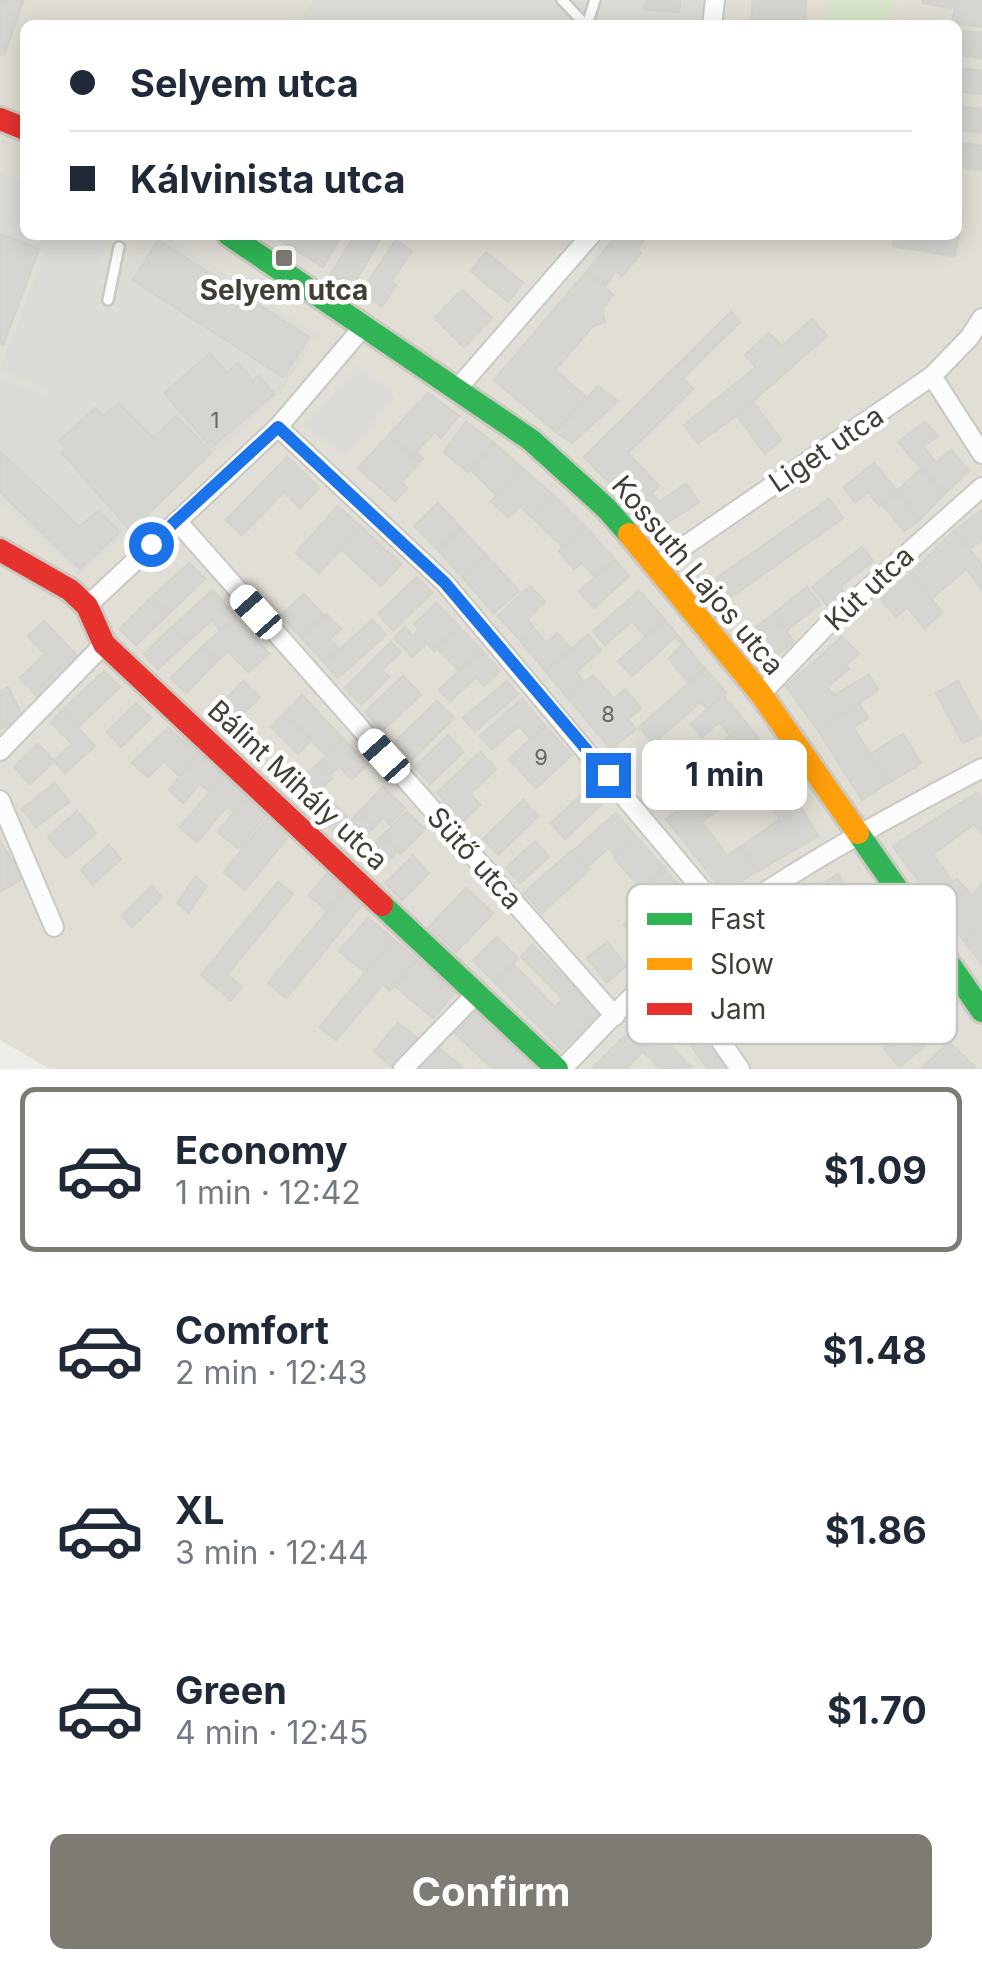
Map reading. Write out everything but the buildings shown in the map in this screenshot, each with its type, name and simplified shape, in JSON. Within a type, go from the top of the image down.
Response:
[{"type":"street","name":"Kossuth Lajos utca","points":[[236,240],[531,440],[606,508],[761,694],[892,884]]},
{"type":"street","points":[[458,388],[587,240]]},
{"type":"street","name":"Liget utca","points":[[657,565],[932,376],[969,338],[982,318]]},
{"type":"street","points":[[87,606],[278,427],[364,326]]},
{"type":"street","points":[[932,376],[982,454]]},
{"type":"street","points":[[278,427],[445,583],[697,884]]},
{"type":"street","name":"Kút utca","points":[[761,694],[830,622],[982,487]]},
{"type":"street","name":"Sütő utca","points":[[177,520],[615,1016]]},
{"type":"street","name":"Bálint Mihály utca","points":[[0,550],[70,590],[87,606],[104,644],[560,1069]]},
{"type":"street","points":[[0,750],[104,644]]},
{"type":"street","points":[[779,884],[856,834],[982,768]]},
{"type":"street","points":[[0,800],[54,927]]},
{"type":"street","name":"Kossuth Lajos utca","points":[[957,975],[982,1010]]},
{"type":"street","points":[[403,1069],[476,994]]},
{"type":"street","points":[[560,1069],[627,1004]]},
{"type":"street","points":[[723,1044],[740,1069]]},
{"type":"lane","points":[[562,0],[581,20]]},
{"type":"lane","points":[[108,300],[119,246]]},
{"type":"shaded area","points":[[0,0],[469,0],[491,20],[20,20],[20,240],[962,240],[962,20],[708,20],[710,0],[982,0],[982,1069],[50,1069],[0,1040]]},
{"type":"shaded area","points":[[313,0],[710,0],[708,20],[302,20]]},
{"type":"shaded area","points":[[740,0],[912,0],[906,20],[738,20]]},
{"type":"shaded area","points":[[0,173],[20,181],[20,240],[108,240],[49,391],[0,370],[45,252],[0,234]]},
{"type":"shaded area","points":[[142,240],[173,240],[317,335],[280,394],[80,575],[0,500],[0,377],[48,396],[99,262],[121,270]]},
{"type":"shaded area","points":[[358,365],[395,397],[344,457],[307,425]]},
{"type":"green space","points":[[830,0],[895,0],[890,20],[825,20]]},
{"type":"traffic: fast","points":[[236,240],[531,440],[629,534]]},
{"type":"traffic: fast","points":[[858,833],[894,884]]},
{"type":"traffic: fast","points":[[382,905],[557,1069]]},
{"type":"traffic: fast","points":[[957,975],[982,1011]]},
{"type":"traffic: slow","points":[[629,534],[761,694],[858,833]]},
{"type":"traffic: jam","points":[[0,119],[20,127]]},
{"type":"traffic: jam","points":[[0,550],[70,590],[87,606],[104,644],[382,905]]},
{"type":"place","name":"Selyem utca","points":[[284,258]]},
{"type":"route","points":[[151,544],[278,427],[445,583],[608,775]]}]
